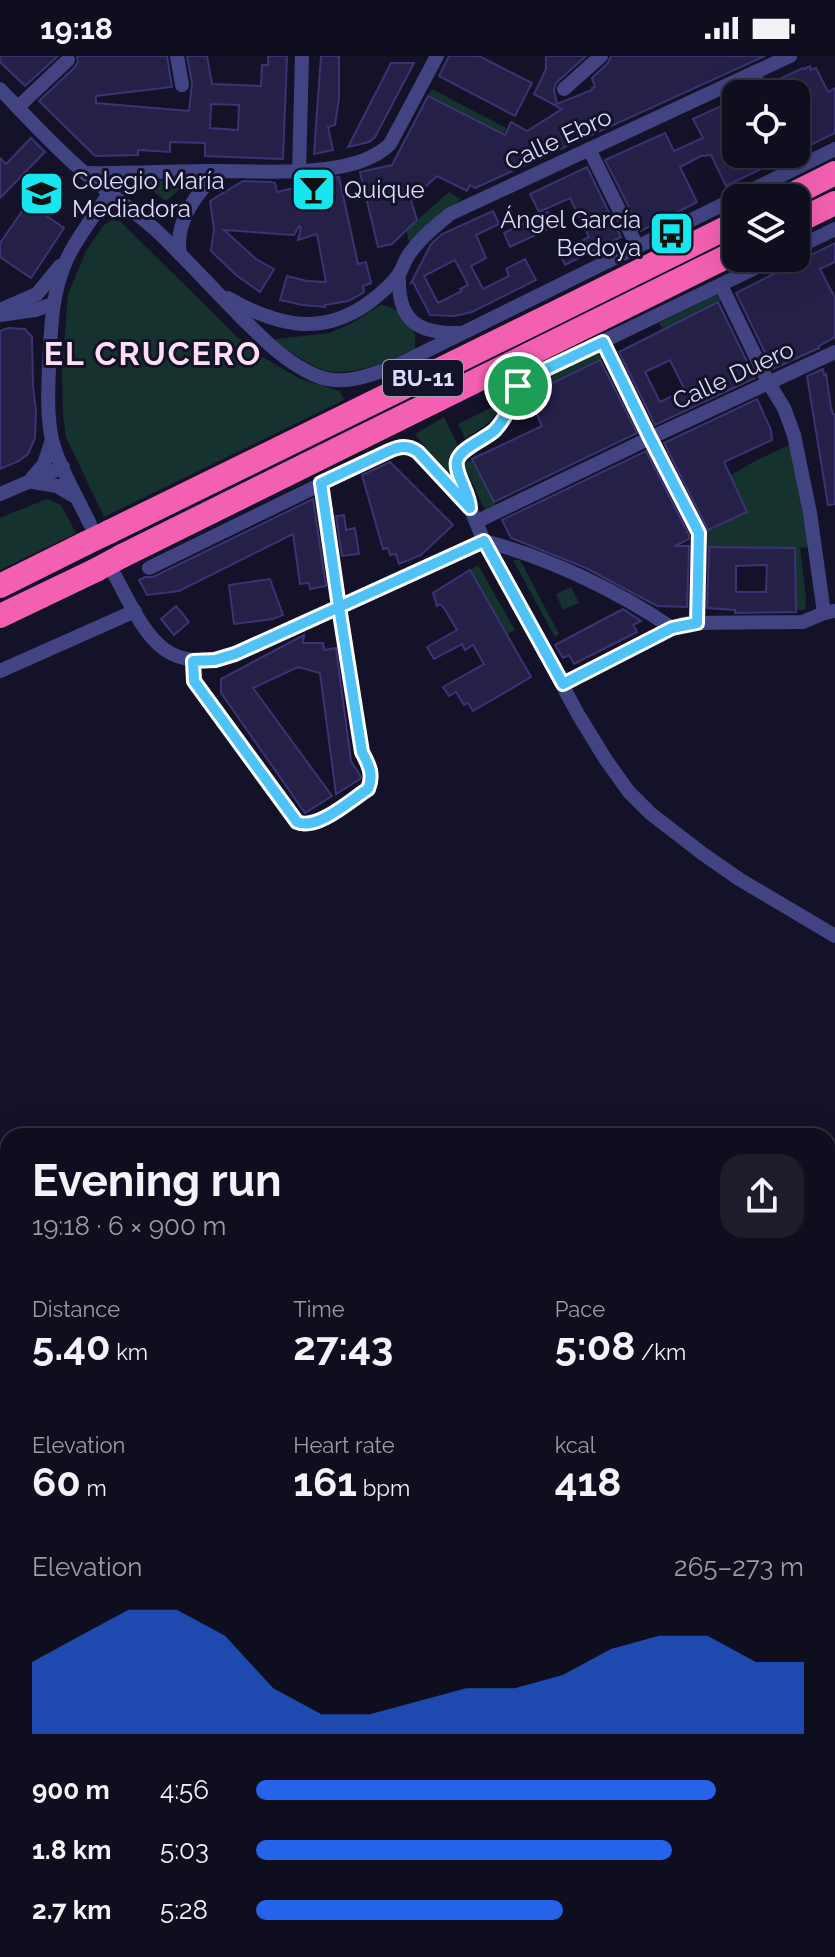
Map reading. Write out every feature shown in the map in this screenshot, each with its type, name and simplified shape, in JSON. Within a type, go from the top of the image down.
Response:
[{"type":"highway","points":[[810,186],[835,173]]},
{"type":"highway","points":[[810,216],[835,203]]},
{"type":"highway","points":[[810,219],[835,211]]},
{"type":"highway","name":"BU-11","points":[[0,586],[94,533],[534,324],[722,230]]},
{"type":"highway","name":"BU-11","points":[[0,616],[111,567],[722,259]]},
{"type":"street","points":[[177,56],[182,85]]},
{"type":"street","points":[[299,172],[302,56]]},
{"type":"street","points":[[85,173],[299,172],[348,164],[381,152],[396,133],[437,56]]},
{"type":"street","points":[[564,89],[601,56]]},
{"type":"street","name":"Calle Ebro","points":[[212,288],[253,311],[293,324],[332,322],[351,315],[399,274],[415,246],[450,214],[790,56]]},
{"type":"street","points":[[18,107],[68,60]]},
{"type":"street","points":[[753,73],[756,80]]},
{"type":"street","points":[[0,89],[85,173],[148,223],[181,254],[281,354],[307,371],[331,379],[346,380],[383,371],[465,333],[637,246],[780,168]]},
{"type":"street","points":[[589,149],[637,246]]},
{"type":"street","points":[[810,156],[835,149]]},
{"type":"street","points":[[181,254],[179,231],[199,191],[218,171]]},
{"type":"street","points":[[3,313],[40,290],[68,256],[110,192]]},
{"type":"street","points":[[148,223],[173,223],[188,212]]},
{"type":"street","points":[[810,241],[835,229]]},
{"type":"street","points":[[68,256],[53,304],[48,398],[52,440],[94,533]]},
{"type":"street","points":[[747,272],[521,381],[499,426],[459,456],[457,468],[484,541],[579,716],[629,792],[650,813],[739,879],[835,936]]},
{"type":"street","points":[[399,274],[400,304]]},
{"type":"street","points":[[563,684],[672,628],[697,623],[803,622],[829,612],[794,435],[784,408],[721,285]]},
{"type":"street","points":[[32,297],[44,298],[53,304]]},
{"type":"street","points":[[373,299],[388,299],[400,304],[411,319],[424,329],[439,333],[465,333]]},
{"type":"street","points":[[3,313],[35,310],[53,304]]},
{"type":"street","points":[[3,313],[29,317],[51,330]]},
{"type":"street","points":[[603,342],[699,533],[697,623]]},
{"type":"street","name":"Calle Duero","points":[[473,515],[650,438],[835,352]]},
{"type":"street","points":[[29,481],[44,464],[52,440]]},
{"type":"street","points":[[149,568],[398,447],[412,448],[418,452],[473,515]]},
{"type":"street","points":[[0,494],[63,467]]},
{"type":"street","points":[[29,481],[57,486],[77,498]]},
{"type":"street","points":[[193,661],[194,681],[297,822],[304,825],[320,821],[368,789],[371,774],[362,752],[321,483]]},
{"type":"street","points":[[111,567],[148,633],[174,656],[193,661],[215,660],[235,654],[484,541],[541,559],[574,574],[644,609],[672,628]]},
{"type":"street","points":[[0,671],[135,611]]},
{"type":"green space","points":[[432,89],[506,128],[503,134],[428,96]]},
{"type":"green space","points":[[189,180],[165,200],[139,181]]},
{"type":"green space","points":[[46,184],[65,197],[55,211],[36,197]]},
{"type":"green space","points":[[449,192],[461,199],[409,242],[406,230]]},
{"type":"green space","points":[[112,220],[120,221],[256,353],[300,379],[340,391],[344,400],[104,517],[66,437],[62,372],[68,294],[86,251],[104,225]]},
{"type":"green space","points":[[719,293],[722,299],[663,329],[659,323]]},
{"type":"green space","points":[[380,305],[391,307],[406,320],[415,335],[415,349],[371,367],[334,372],[312,365],[275,341],[329,333]]},
{"type":"green space","points":[[599,351],[603,358],[528,395],[524,388]]},
{"type":"green space","points":[[509,383],[499,410],[482,428],[465,439],[458,424],[499,404],[494,393]]},
{"type":"green space","points":[[444,417],[459,448],[465,499],[415,434]]},
{"type":"green space","points":[[791,444],[809,547],[800,548],[805,610],[796,610],[795,548],[707,548],[706,531],[746,512],[730,476]]},
{"type":"green space","points":[[472,459],[495,505],[485,510],[463,463]]},
{"type":"green space","points":[[47,499],[61,505],[76,533],[0,570],[0,518]]},
{"type":"green space","points":[[513,560],[520,560],[559,634],[555,637]]},
{"type":"green space","points":[[478,565],[515,630],[507,634],[470,570]]},
{"type":"green space","points":[[571,587],[579,603],[563,610],[556,594]]},
{"type":"building","points":[[0,56],[58,56],[25,86],[0,62]]},
{"type":"building","points":[[77,56],[167,56],[172,87],[96,96],[96,103],[189,111],[192,83],[187,56],[207,56],[212,84],[261,86],[262,65],[268,65],[268,56],[287,56],[283,159],[205,156],[205,143],[170,142],[170,152],[138,150],[138,155],[95,156],[39,101],[78,62]],"holes":[[[211,104],[239,105],[238,130],[210,128]]]},
{"type":"building","points":[[321,56],[339,56],[339,99],[335,125],[328,127],[333,150],[314,154]]},
{"type":"building","points":[[449,56],[479,56],[532,83],[515,116],[439,76]]},
{"type":"building","points":[[546,56],[586,56],[556,83],[557,104],[592,90],[595,87],[592,78],[611,56],[765,56],[475,188],[470,185],[467,191],[437,176],[411,200],[417,220],[392,244],[378,247],[360,172],[392,165],[428,96],[505,135],[511,122],[527,131],[562,109],[534,94],[546,69]]},
{"type":"building","points":[[391,63],[414,63],[375,137],[369,142],[348,147]]},
{"type":"building","points":[[810,66],[811,70],[816,68],[828,92],[835,88],[835,133],[810,145],[810,80],[778,80]]},
{"type":"building","points":[[722,106],[722,168],[763,168],[725,184],[711,155],[701,156],[680,167],[697,202],[641,231],[605,160],[665,133],[674,151],[703,138],[693,119]]},
{"type":"building","points":[[31,138],[45,152],[0,198],[0,158],[6,164]]},
{"type":"building","points":[[587,167],[621,237],[565,265],[559,252],[589,237],[570,198],[539,212],[530,194]]},
{"type":"building","points":[[339,177],[358,264],[366,262],[371,283],[363,286],[364,292],[358,296],[325,307],[280,300],[287,276],[326,282],[317,234],[298,240],[299,226],[294,235],[224,230],[256,259],[274,269],[260,292],[211,251],[214,229],[210,201],[243,181],[275,183],[277,192]]},
{"type":"building","points":[[28,203],[64,228],[31,278],[0,257],[0,243]]},
{"type":"building","points":[[493,211],[499,224],[476,235],[486,258],[471,266],[483,289],[509,276],[506,269],[525,259],[536,280],[472,312],[455,316],[430,315],[411,283],[431,244],[442,234]],"holes":[[[455,260],[468,285],[438,303],[424,276]]]},
{"type":"building","points":[[548,212],[555,226],[510,247],[504,233]]},
{"type":"building","points":[[835,243],[835,262],[820,269],[835,298],[835,337],[819,348],[773,369],[736,293],[778,272],[810,272],[810,256]]},
{"type":"building","points":[[718,302],[755,378],[655,425],[619,352]],"holes":[[[670,360],[685,390],[660,402],[645,372]]]},
{"type":"building","points":[[25,329],[32,337],[35,438],[28,454],[0,469],[0,331]]},
{"type":"building","points":[[600,360],[637,433],[494,502],[472,459],[542,426],[528,395]]},
{"type":"building","points":[[823,369],[835,414],[835,504],[828,505],[807,376]]},
{"type":"building","points":[[757,399],[771,430],[772,440],[724,462],[747,512],[708,530],[664,443]]},
{"type":"building","points":[[646,451],[689,535],[689,539],[675,546],[689,546],[687,607],[657,606],[586,568],[511,538],[502,520]]},
{"type":"building","points":[[390,462],[453,525],[421,555],[399,564],[396,554],[390,555],[388,548],[383,549],[362,475]]},
{"type":"building","points":[[313,499],[326,586],[310,589],[309,583],[300,584],[293,534],[179,591],[147,595],[139,580],[153,577]]},
{"type":"building","points":[[344,515],[346,530],[355,528],[359,554],[342,556],[336,516]]},
{"type":"building","points":[[709,547],[795,548],[796,612],[735,613],[735,610],[707,608]],"holes":[[[767,565],[766,592],[736,592],[736,566]]]},
{"type":"building","points":[[470,570],[531,677],[473,711],[468,703],[464,705],[456,692],[449,696],[443,687],[484,664],[473,645],[465,650],[462,644],[434,659],[427,647],[457,630],[444,608],[440,604],[437,606],[433,593]]},
{"type":"building","points":[[270,579],[283,615],[234,624],[229,585]]},
{"type":"building","points":[[176,606],[189,622],[174,635],[161,619]]},
{"type":"building","points":[[623,609],[641,621],[633,625],[637,632],[574,664],[569,655],[563,658],[555,645]]},
{"type":"building","points":[[304,635],[303,643],[323,643],[324,650],[336,648],[351,761],[361,777],[336,794],[320,673],[298,667],[253,688],[332,796],[305,813],[221,693],[221,679]]},
{"type":"place","name":"Quique","points":[[313,189]]},
{"type":"place","name":"Colegio María Mediadora","points":[[41,194]]},
{"type":"place","name":"Ángel García Bedoya","points":[[672,233]]},
{"type":"district","name":"EL CRUCERO","points":[[153,353]]},
{"type":"route","points":[[518,386],[511,406],[494,432],[463,452],[457,460],[470,508],[412,448],[398,447],[321,483],[339,607],[235,654],[215,660],[193,661],[194,681],[297,822],[304,825],[320,821],[368,789],[371,781],[369,766],[362,752],[339,607],[484,541],[563,684],[672,628],[697,623],[699,533],[603,342],[521,381],[518,386]]}]
